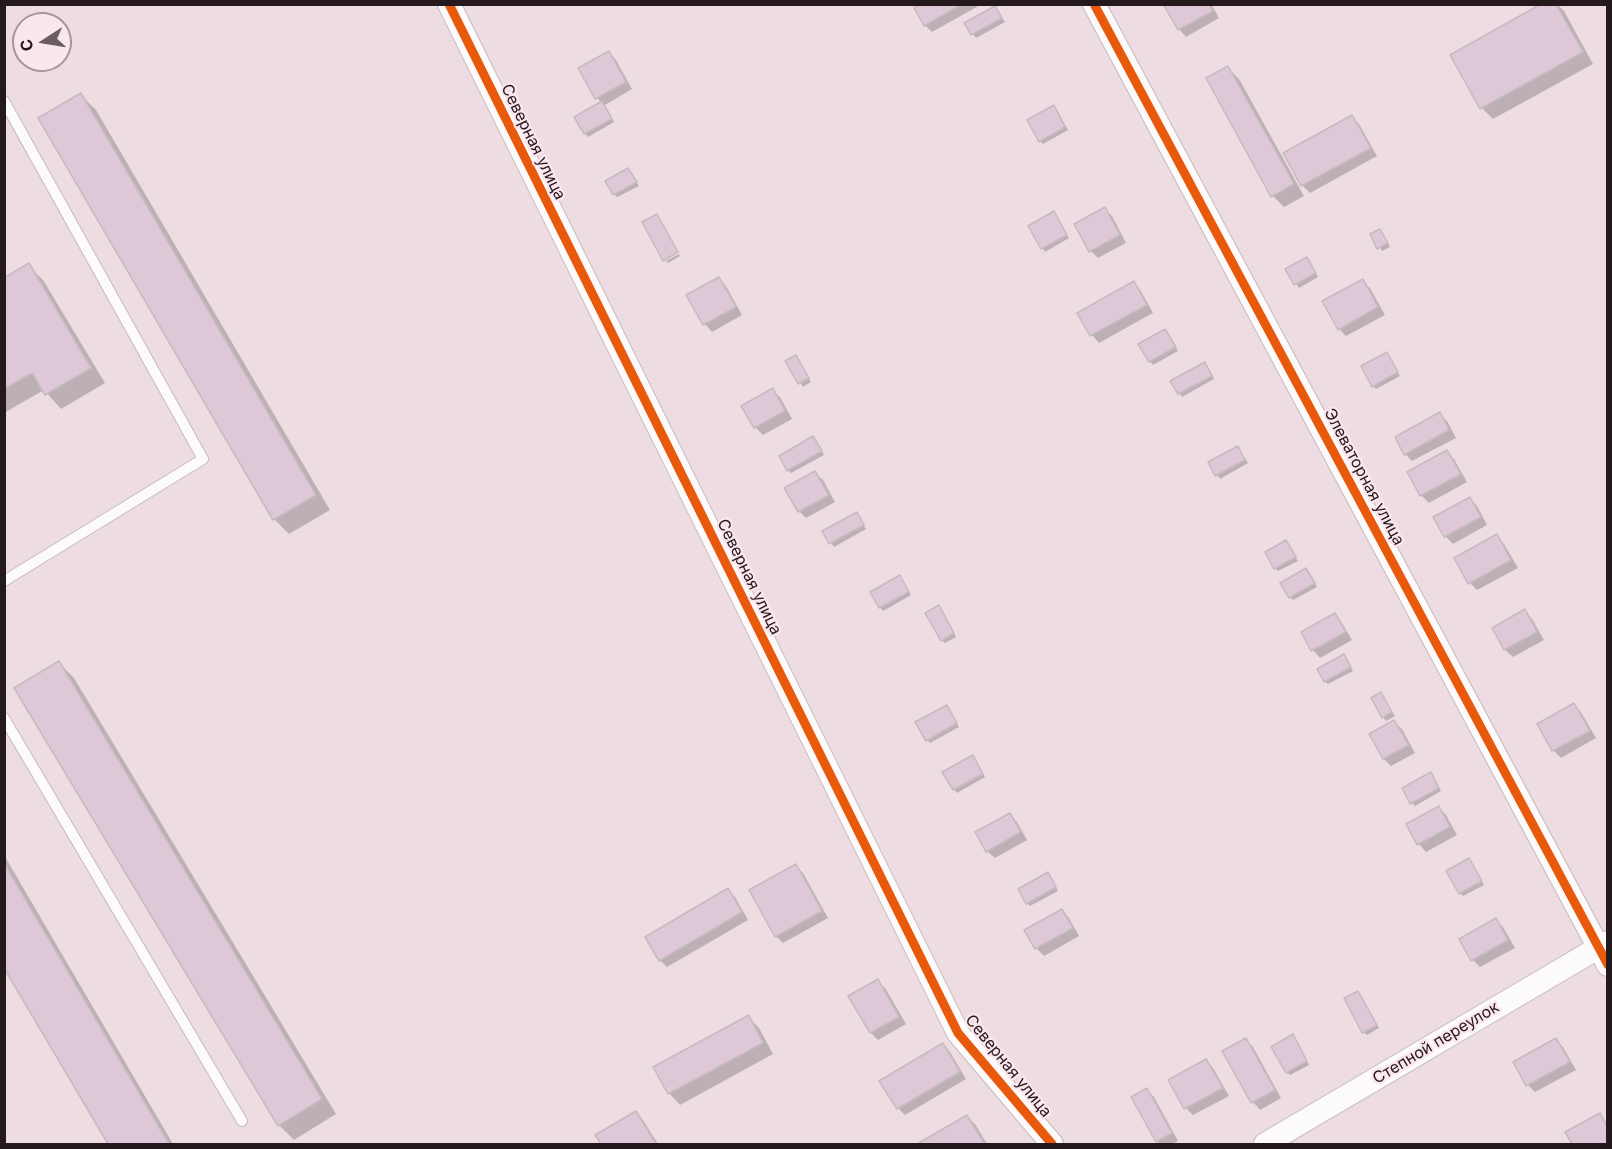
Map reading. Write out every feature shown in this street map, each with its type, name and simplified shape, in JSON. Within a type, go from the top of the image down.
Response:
[{"type":"street","name":"Северная улица","points":[[449,4],[958,1033],[1052,1144]]},
{"type":"street","name":"Элеваторная улица","points":[[1094,4],[1604,952]]},
{"type":"street","name":"Степной переулок","points":[[1265,1144],[1604,952]]},
{"type":"lane","points":[[4,101],[203,459],[4,581]]},
{"type":"lane","points":[[4,718],[242,1121]]},
{"type":"building","points":[[919,4],[962,4],[924,26],[914,8]]},
{"type":"building","points":[[1163,4],[1209,4],[1213,11],[1178,30]]},
{"type":"building","points":[[1541,4],[1556,4],[1583,52],[1480,109],[1450,55]]},
{"type":"building","points":[[995,6],[1002,18],[971,35],[964,23]]},
{"type":"building","points":[[609,51],[626,82],[595,99],[578,68]]},
{"type":"building","points":[[1228,66],[1294,184],[1271,197],[1206,78]]},
{"type":"building","points":[[81,93],[316,495],[273,520],[38,118]]},
{"type":"building","points":[[602,101],[612,119],[584,134],[574,117]]},
{"type":"building","points":[[1054,105],[1065,127],[1039,142],[1027,120]]},
{"type":"building","points":[[1352,115],[1371,148],[1301,186],[1283,153]]},
{"type":"building","points":[[628,168],[637,182],[613,195],[605,181]]},
{"type":"building","points":[[1105,207],[1120,235],[1089,252],[1074,224]]},
{"type":"building","points":[[1054,211],[1067,235],[1041,249],[1028,226]]},
{"type":"building","points":[[657,214],[678,252],[663,261],[642,222]]},
{"type":"building","points":[[1380,229],[1388,243],[1377,249],[1370,234]]},
{"type":"building","points":[[1307,257],[1316,273],[1294,285],[1285,269]]},
{"type":"building","points":[[29,263],[91,368],[45,395],[32,373],[4,389],[4,278]]},
{"type":"building","points":[[719,277],[736,307],[703,325],[686,295]]},
{"type":"building","points":[[1363,279],[1378,307],[1338,330],[1322,301]]},
{"type":"building","points":[[1134,281],[1147,305],[1090,336],[1077,313]]},
{"type":"building","points":[[1165,329],[1176,347],[1149,362],[1138,344]]},
{"type":"building","points":[[1387,352],[1398,372],[1372,387],[1361,366]]},
{"type":"building","points":[[796,355],[809,378],[798,384],[785,361]]},
{"type":"building","points":[[1205,362],[1212,376],[1178,394],[1170,381]]},
{"type":"building","points":[[773,388],[785,411],[754,428],[741,406]]},
{"type":"building","points":[[1440,412],[1449,430],[1404,455],[1395,437]]},
{"type":"building","points":[[813,436],[822,451],[787,471],[779,456]]},
{"type":"building","points":[[1238,446],[1245,460],[1215,476],[1208,462]]},
{"type":"building","points":[[1447,450],[1461,474],[1420,496],[1407,472]]},
{"type":"building","points":[[815,471],[829,495],[798,512],[784,488]]},
{"type":"building","points":[[1470,497],[1481,517],[1444,537],[1433,517]]},
{"type":"building","points":[[857,512],[864,525],[829,544],[822,531]]},
{"type":"building","points":[[1497,534],[1511,560],[1468,584],[1454,558]]},
{"type":"building","points":[[1286,540],[1296,557],[1274,569],[1265,552]]},
{"type":"building","points":[[1306,568],[1315,583],[1289,598],[1280,583]]},
{"type":"building","points":[[900,575],[909,592],[879,608],[870,592]]},
{"type":"building","points":[[939,605],[954,633],[941,641],[925,613]]},
{"type":"building","points":[[1525,609],[1537,632],[1504,650],[1492,628]]},
{"type":"building","points":[[1335,613],[1346,632],[1311,651],[1301,632]]},
{"type":"building","points":[[1344,654],[1351,667],[1324,682],[1317,669]]},
{"type":"building","points":[[59,661],[322,1099],[278,1126],[14,688]]},
{"type":"building","points":[[1381,692],[1392,712],[1382,718],[1371,698]]},
{"type":"building","points":[[1574,703],[1590,731],[1552,751],[1537,724]]},
{"type":"building","points":[[947,705],[957,723],[926,741],[915,722]]},
{"type":"building","points":[[1394,720],[1409,745],[1383,759],[1369,734]]},
{"type":"building","points":[[973,755],[983,774],[953,790],[942,772]]},
{"type":"building","points":[[1431,772],[1439,788],[1410,804],[1402,788]]},
{"type":"building","points":[[1439,806],[1450,827],[1417,845],[1406,824]]},
{"type":"building","points":[[1010,813],[1021,832],[986,852],[975,832]]},
{"type":"building","points":[[1469,858],[1482,881],[1459,894],[1446,871]]},
{"type":"building","points":[[4,863],[169,1144],[108,1144],[4,968]]},
{"type":"building","points":[[796,864],[822,911],[775,937],[749,890]]},
{"type":"building","points":[[1048,872],[1056,887],[1026,904],[1018,889]]},
{"type":"building","points":[[728,888],[742,912],[659,961],[645,937]]},
{"type":"building","points":[[1062,909],[1073,928],[1035,949],[1024,930]]},
{"type":"building","points":[[1496,918],[1508,940],[1471,961],[1459,939]]},
{"type":"building","points":[[878,979],[899,1017],[870,1033],[848,996]]},
{"type":"building","points":[[1358,991],[1377,1025],[1362,1033],[1344,998]]},
{"type":"building","points":[[749,1015],[763,1043],[668,1094],[653,1067]]},
{"type":"building","points":[[1293,1034],[1307,1061],[1286,1073],[1271,1047]]},
{"type":"building","points":[[1246,1038],[1275,1090],[1251,1103],[1222,1051]]},
{"type":"building","points":[[1556,1038],[1570,1062],[1526,1086],[1513,1062]]},
{"type":"building","points":[[943,1043],[960,1072],[897,1109],[879,1081]]},
{"type":"building","points":[[1206,1059],[1223,1088],[1184,1109],[1168,1080]]},
{"type":"building","points":[[1147,1088],[1172,1133],[1156,1142],[1131,1097]]},
{"type":"building","points":[[636,1111],[656,1144],[601,1144],[595,1135]]},
{"type":"building","points":[[1600,1113],[1608,1128],[1608,1144],[1572,1144],[1565,1132]]},
{"type":"building","points":[[967,1115],[984,1143],[917,1144]]},
{"type":"cycle path","points":[[449,4],[958,1033],[1052,1144]]},
{"type":"cycle path","points":[[1094,4],[1608,965]]}]
